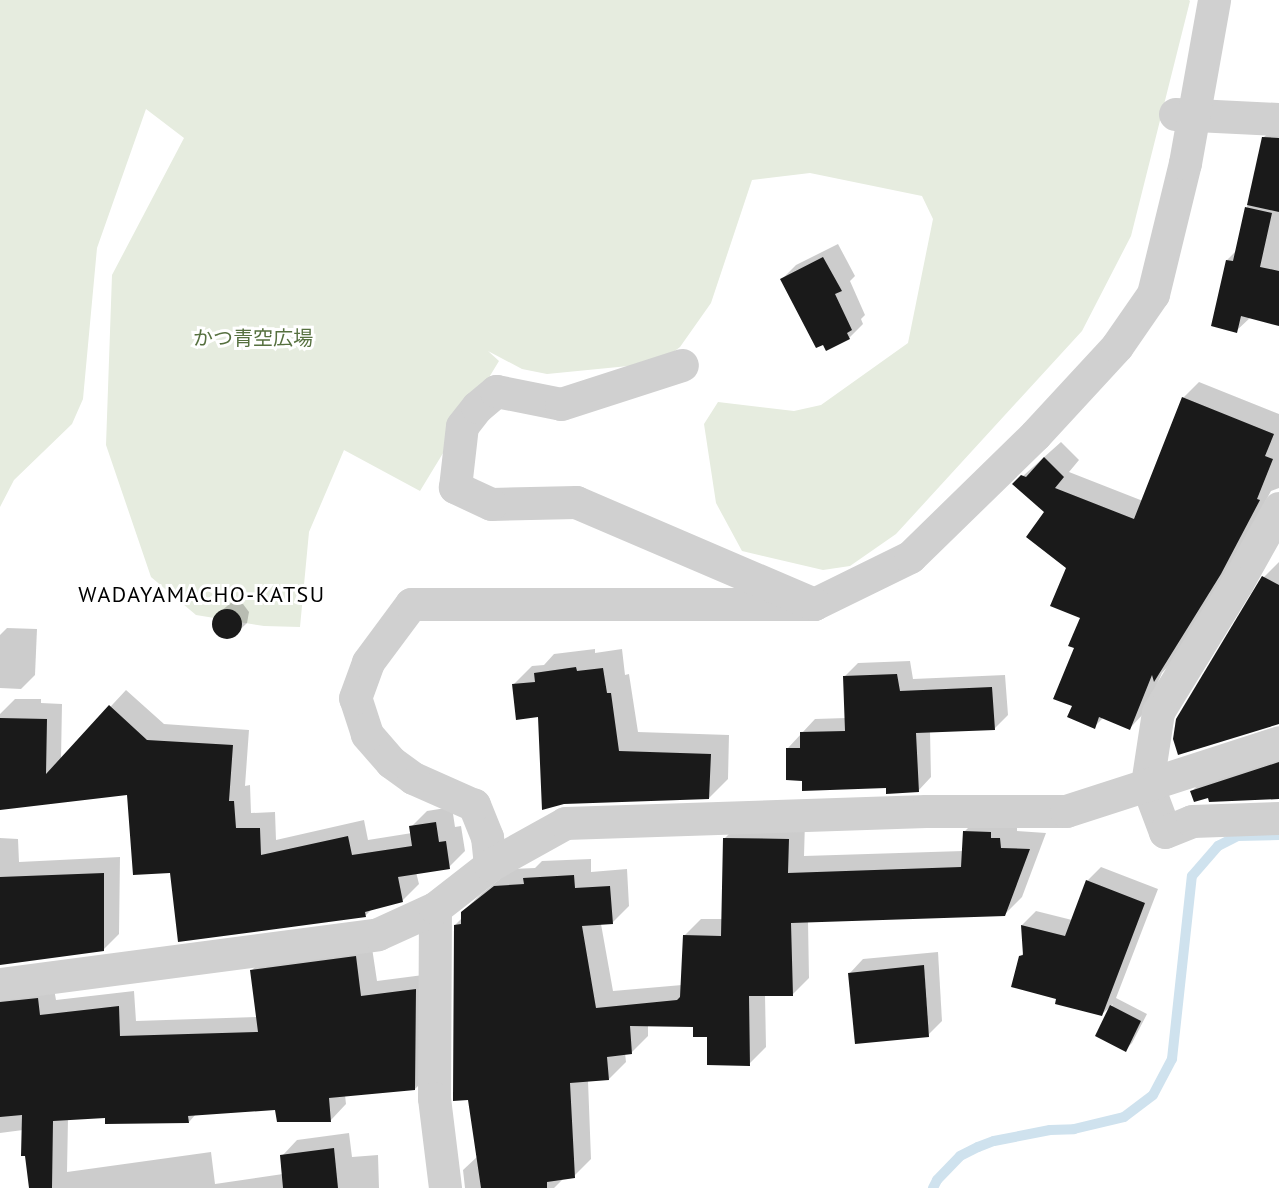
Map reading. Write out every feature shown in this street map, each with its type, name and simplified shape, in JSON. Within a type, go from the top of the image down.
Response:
[{"type":"street","points":[[490,865],[487,837],[474,805],[413,778],[391,762],[367,734],[355,698],[368,662],[411,604],[814,604],[910,557],[1035,435],[1117,346],[1153,294],[1185,163],[1184,115],[1214,0]]},
{"type":"street","points":[[1184,115],[1279,119]]},
{"type":"street","points":[[682,365],[561,404],[496,390],[477,407],[462,426],[455,487],[491,504],[576,502],[814,604]]},
{"type":"street","points":[[1279,508],[1237,584],[1158,712],[1147,784],[1165,832],[1192,821],[1279,818]]},
{"type":"street","points":[[0,984],[378,934],[435,908],[490,865],[565,823],[926,811],[1066,811],[1279,742]]},
{"type":"street","points":[[435,908],[435,1098],[445,1188]]},
{"type":"green space","name":"かつ青空広場","points":[[0,0],[1190,1],[1131,236],[1082,331],[896,534],[850,566],[823,570],[742,551],[716,503],[704,424],[718,402],[794,411],[821,405],[908,343],[933,219],[922,196],[810,173],[752,180],[711,303],[680,347],[659,363],[547,374],[522,369],[488,351],[499,361],[420,491],[344,450],[309,532],[300,627],[264,626],[196,615],[151,577],[106,445],[112,275],[184,138],[146,109],[97,248],[83,399],[72,424],[14,480],[0,507]]},
{"type":"building","points":[[1262,137],[1279,138],[1279,212],[1247,205]]},
{"type":"building","points":[[1245,207],[1272,213],[1260,267],[1279,271],[1279,326],[1241,316],[1237,333],[1211,326],[1226,260],[1233,261]]},
{"type":"building","points":[[823,257],[842,291],[835,294],[852,330],[847,333],[850,339],[826,351],[823,345],[816,348],[780,279]]},
{"type":"building","points":[[1182,397],[1274,434],[1265,456],[1273,459],[1257,499],[1260,500],[1221,574],[1154,682],[1152,675],[1130,730],[1099,717],[1095,729],[1067,717],[1072,706],[1053,699],[1074,648],[1068,646],[1080,618],[1050,606],[1066,568],[1026,537],[1044,512],[1012,484],[1021,475],[1026,477],[1044,457],[1064,477],[1055,488],[1134,519]]},
{"type":"building","points":[[1262,576],[1279,585],[1279,724],[1178,755],[1173,739],[1176,719]]},
{"type":"building","points":[[227,609],[238,613],[242,624],[238,635],[227,639],[216,635],[212,624],[216,613]]},
{"type":"building","points":[[576,667],[577,671],[603,668],[607,693],[611,693],[619,751],[711,754],[709,799],[564,804],[542,810],[538,717],[516,720],[512,684],[535,682],[534,673]]},
{"type":"building","points":[[897,674],[900,691],[992,687],[995,730],[916,733],[919,792],[886,794],[886,788],[802,791],[802,781],[786,780],[786,748],[800,748],[800,732],[845,731],[843,676]]},
{"type":"building","points":[[109,705],[147,740],[233,745],[229,801],[234,801],[236,828],[260,828],[261,855],[348,836],[352,855],[412,846],[409,826],[436,822],[439,842],[446,841],[450,869],[398,877],[403,902],[365,912],[366,917],[178,942],[170,873],[133,875],[127,795],[0,810],[0,718],[47,719],[46,774]]},
{"type":"building","points":[[1279,762],[1279,799],[1209,802],[1208,798],[1194,802],[1190,791]]},
{"type":"building","points":[[963,831],[991,832],[991,838],[1000,838],[1001,848],[1030,849],[1005,916],[791,923],[793,996],[749,996],[750,1066],[707,1065],[707,1037],[693,1037],[693,1027],[630,1026],[632,1054],[607,1057],[609,1080],[570,1083],[575,1178],[547,1182],[547,1188],[481,1188],[468,1100],[453,1101],[454,925],[461,924],[461,912],[494,886],[524,884],[523,878],[574,875],[575,888],[610,886],[613,924],[582,926],[596,1008],[677,1000],[680,997],[683,935],[721,936],[723,838],[789,839],[788,873],[961,867]]},
{"type":"building","points":[[104,873],[104,951],[0,965],[0,877]]},
{"type":"building","points":[[1086,880],[1145,903],[1102,1016],[1055,1004],[1056,999],[1011,987],[1019,956],[1023,955],[1021,925],[1065,936]]},
{"type":"building","points":[[356,956],[361,996],[416,989],[415,1090],[329,1098],[331,1122],[277,1122],[275,1110],[188,1116],[189,1123],[105,1124],[105,1118],[53,1121],[52,1188],[29,1188],[25,1156],[21,1156],[22,1115],[0,1117],[0,1002],[38,998],[40,1015],[119,1006],[120,1036],[258,1032],[250,970]]},
{"type":"building","points":[[924,965],[929,1037],[855,1044],[848,973]]},
{"type":"building","points":[[1110,1005],[1141,1021],[1126,1052],[1095,1036]]},
{"type":"building","points":[[334,1148],[338,1188],[283,1188],[280,1155]]},
{"type":"waterway","points":[[933,1188],[937,1180],[960,1156],[978,1147],[994,1141],[1050,1130],[1074,1129],[1124,1117],[1153,1095],[1172,1059],[1192,876],[1218,846],[1238,836],[1279,835]]},
{"type":"district","name":"WADAYAMACHO-KATSU","points":[[202,595]]}]
